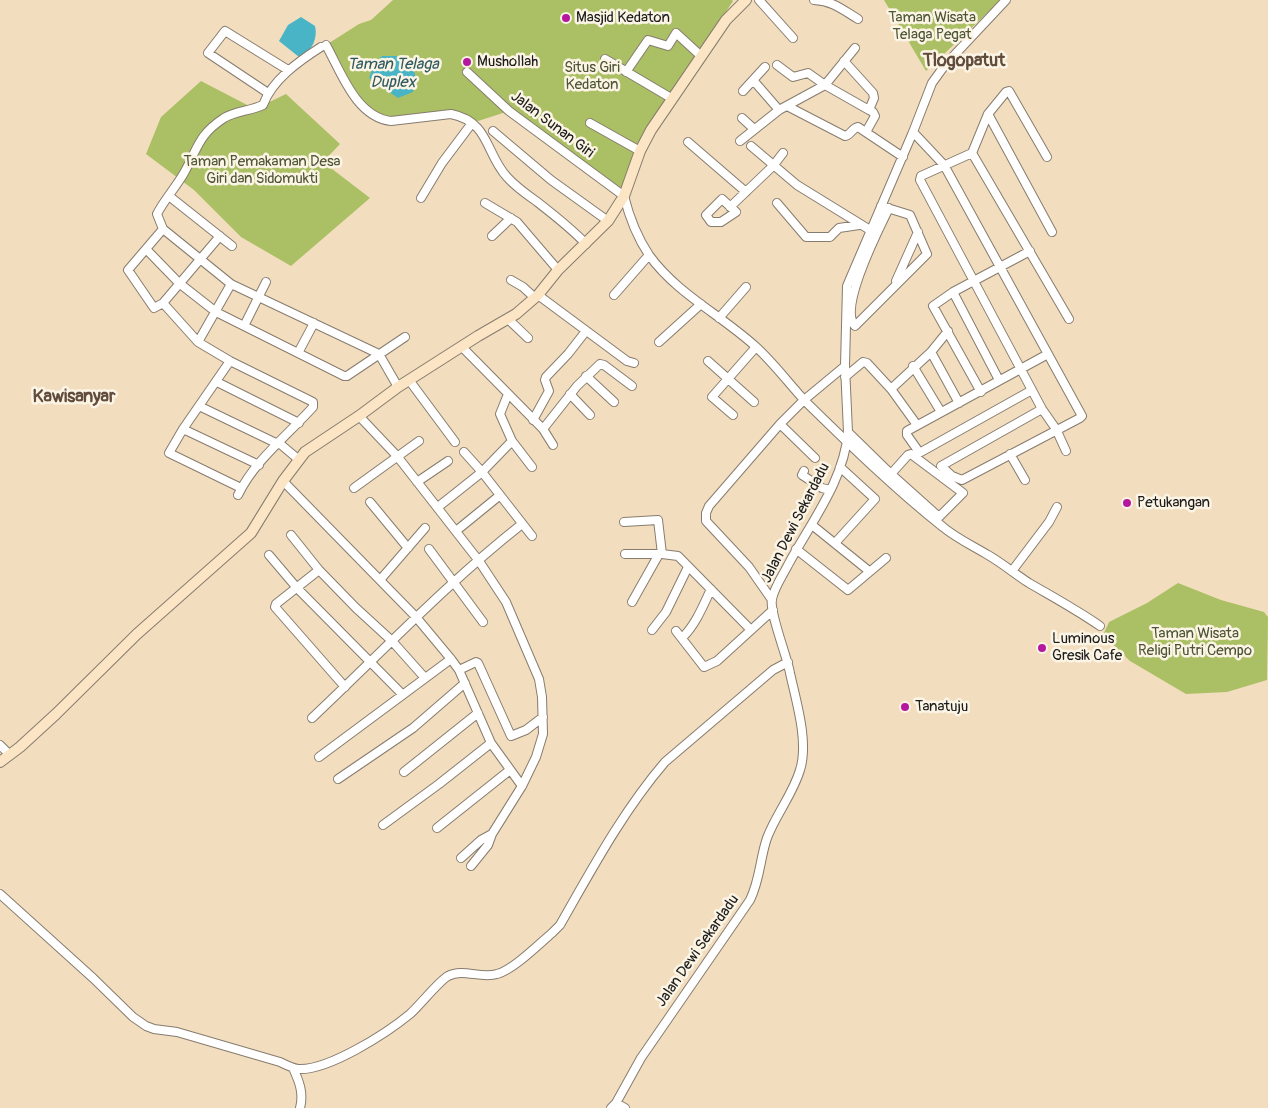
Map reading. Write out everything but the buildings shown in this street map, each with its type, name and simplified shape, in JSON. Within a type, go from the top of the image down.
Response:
[{"type":"street","points":[[0,762],[20,747],[56,714],[137,634],[248,537],[258,524],[264,510],[283,481],[305,452],[398,387],[508,319],[536,296],[558,270],[608,221],[624,196],[640,151],[671,98],[726,20],[746,0]]},
{"type":"street","points":[[759,0],[793,38]]},
{"type":"street","points":[[814,0],[825,0],[832,3],[858,19]]},
{"type":"street","name":"Jalan Dewi Sekardadu","points":[[613,1105],[641,1058],[755,890],[766,839],[801,769],[803,754],[802,734],[788,662],[772,610],[772,600],[796,549],[812,525],[830,490],[840,467],[847,442],[845,366],[847,286],[870,230],[885,207],[932,83],[945,65],[1006,0]]},
{"type":"street","points":[[268,93],[208,53],[225,31],[228,31],[288,70]]},
{"type":"street","points":[[626,72],[648,40],[668,46],[676,34],[700,56]]},
{"type":"street","points":[[398,387],[379,354],[231,284],[163,229],[157,214],[183,174],[202,136],[206,132],[236,112],[255,109],[263,105],[268,93],[288,70],[323,46],[354,96],[364,109],[375,117],[391,121],[450,114],[460,116],[472,124],[490,145],[498,166],[508,178],[573,231],[586,244]]},
{"type":"street","points":[[740,141],[783,108],[825,85],[856,48]]},
{"type":"street","points":[[605,59],[671,98]]},
{"type":"street","points":[[844,61],[873,92],[874,98],[869,110]]},
{"type":"street","points":[[777,65],[793,77],[808,73],[874,113],[875,116],[866,132]]},
{"type":"street","points":[[743,91],[765,67]]},
{"type":"street","name":"Jalan Sunan Giri","points":[[467,72],[509,111],[624,196]]},
{"type":"street","points":[[753,80],[783,108],[844,136],[857,127],[903,157]]},
{"type":"street","points":[[1047,156],[1009,91],[1006,92],[988,114],[972,153],[921,176],[920,180],[1042,409],[1056,429],[1066,451]]},
{"type":"street","points":[[988,114],[1052,232]]},
{"type":"street","points":[[742,118],[754,129]]},
{"type":"street","points":[[590,123],[640,151]]},
{"type":"street","points":[[421,198],[442,163],[472,124]]},
{"type":"street","points":[[493,132],[551,180],[608,221]]},
{"type":"street","points":[[913,132],[944,166],[1082,416],[962,480],[952,476],[941,466],[1042,409]]},
{"type":"street","points":[[688,142],[746,192]]},
{"type":"street","points":[[752,146],[797,185],[859,225],[870,230]]},
{"type":"street","points":[[730,207],[773,166],[783,153]]},
{"type":"street","points":[[972,153],[1069,319]]},
{"type":"street","points":[[168,196],[232,246]]},
{"type":"street","points":[[624,196],[629,214],[650,255],[668,276],[756,346],[804,400],[847,442],[942,527],[1100,626]]},
{"type":"street","points":[[485,203],[517,222],[558,270]]},
{"type":"street","points":[[776,203],[806,237],[830,237],[839,228],[859,225]]},
{"type":"street","points":[[885,207],[908,214],[927,254],[854,325],[852,320],[853,292],[885,207]]},
{"type":"street","points":[[492,236],[511,218]]},
{"type":"street","points":[[163,229],[128,272],[152,307],[156,308],[163,303],[199,258],[220,236]]},
{"type":"street","points":[[894,285],[918,232]]},
{"type":"street","points":[[146,249],[180,283],[216,312],[345,376],[405,337]]},
{"type":"street","points":[[981,392],[934,306],[953,292],[1030,251]]},
{"type":"street","points":[[614,295],[650,255]]},
{"type":"street","points":[[511,280],[627,361],[634,363]]},
{"type":"street","points":[[244,326],[266,282]]},
{"type":"street","points":[[198,342],[231,284]]},
{"type":"street","points":[[719,318],[746,287]]},
{"type":"street","points":[[953,292],[999,380]]},
{"type":"street","points":[[163,303],[198,342],[230,361],[312,401],[313,407],[259,466],[240,492],[169,454],[183,429],[230,361]]},
{"type":"street","points":[[659,342],[701,304]]},
{"type":"street","points":[[852,306],[867,313]]},
{"type":"street","points":[[508,319],[528,338]]},
{"type":"street","points":[[298,353],[314,323]]},
{"type":"street","points":[[533,420],[549,391],[545,380],[546,377],[568,354],[586,331]]},
{"type":"street","points":[[891,389],[913,366],[931,352],[948,331]]},
{"type":"street","points":[[733,415],[712,396],[729,379],[756,346]]},
{"type":"street","points":[[462,347],[543,429],[553,445]]},
{"type":"street","points":[[931,352],[959,403]]},
{"type":"street","points":[[1032,390],[921,452],[919,452],[906,433],[940,412],[981,392],[999,380],[1048,354]]},
{"type":"street","points":[[708,361],[754,402]]},
{"type":"street","points":[[846,377],[865,362],[891,389],[918,425]]},
{"type":"street","points":[[543,429],[586,376],[602,364],[632,386]]},
{"type":"street","points":[[772,600],[749,567],[706,520],[706,513],[722,490],[780,424],[804,400],[845,366]]},
{"type":"street","points":[[913,366],[940,412]]},
{"type":"street","points":[[586,376],[614,402]]},
{"type":"street","points":[[409,380],[455,442]]},
{"type":"street","points":[[217,382],[299,423]]},
{"type":"street","points":[[508,394],[500,414],[512,441],[532,467]]},
{"type":"street","points":[[570,394],[590,415]]},
{"type":"street","points":[[199,406],[279,443],[298,460]]},
{"type":"street","points":[[359,416],[397,456],[479,561],[506,602],[539,679],[543,717],[541,741],[522,786],[492,834],[488,845],[471,866]]},
{"type":"street","points":[[780,424],[815,458]]},
{"type":"street","points":[[183,429],[259,466]]},
{"type":"street","points":[[848,432],[891,474],[939,517],[963,495],[963,492],[911,454],[891,474]]},
{"type":"street","points":[[354,488],[419,441]]},
{"type":"street","points":[[438,507],[482,472],[512,441]]},
{"type":"street","points":[[464,452],[532,536]]},
{"type":"street","points":[[1010,454],[1025,480]]},
{"type":"street","points":[[417,482],[448,461]]},
{"type":"street","points":[[835,544],[876,499],[840,467]]},
{"type":"street","points":[[804,470],[802,475],[816,485],[830,490]]},
{"type":"street","points":[[283,481],[416,616],[451,658],[459,670],[491,743],[522,786]]},
{"type":"street","points":[[456,531],[500,496]]},
{"type":"street","points":[[370,502],[408,548]]},
{"type":"street","points":[[1012,572],[1049,522],[1057,507]]},
{"type":"street","points":[[624,522],[658,520],[660,554],[632,602]]},
{"type":"street","points":[[312,718],[434,599],[522,524]]},
{"type":"street","points":[[812,525],[869,571]]},
{"type":"street","points":[[380,580],[425,528]]},
{"type":"street","points":[[291,535],[319,570],[392,641],[425,678]]},
{"type":"street","points":[[429,549],[483,622]]},
{"type":"street","points":[[796,549],[846,590],[850,589],[886,558]]},
{"type":"street","points":[[625,554],[678,556],[751,630]]},
{"type":"street","points":[[268,555],[297,588],[402,694]]},
{"type":"street","points":[[652,630],[666,612],[688,567]]},
{"type":"street","points":[[319,570],[276,604],[276,609],[345,687]]},
{"type":"street","points":[[682,638],[697,620],[711,589]]},
{"type":"street","points":[[676,631],[704,667],[717,661],[772,610]]},
{"type":"street","points":[[319,757],[451,658]]},
{"type":"street","points":[[459,670],[476,662],[478,663],[511,736],[526,730],[543,717]]},
{"type":"street","points":[[0,894],[133,1017],[146,1026],[177,1032],[293,1068],[306,1068],[325,1064],[378,1036],[409,1015],[448,976],[465,973],[475,975],[499,974],[552,933],[560,925],[598,858],[661,767],[774,670],[788,662]]},
{"type":"street","points":[[338,779],[413,728],[465,683]]},
{"type":"street","points":[[404,772],[478,713]]},
{"type":"street","points":[[383,825],[491,743]]},
{"type":"street","points":[[0,745],[9,754]]},
{"type":"street","points":[[437,828],[510,770]]},
{"type":"street","points":[[461,858],[492,834]]},
{"type":"street","points":[[293,1068],[301,1089],[300,1108]]},
{"type":"street","points":[[613,1105],[625,1108]]},
{"type":"green space","name":"Situs Giri Kedaton","points":[[393,0],[733,1],[636,149],[621,190],[509,111],[472,123],[460,116],[391,121],[361,106],[326,45],[359,24],[371,20]]},
{"type":"green space","name":"Taman Wisata Telaga Pegat","points":[[884,0],[1001,0],[926,71]]},
{"type":"green space","name":"Taman Pemakaman Desa Giri dan Sidomukti","points":[[201,81],[255,109],[286,94],[340,144],[323,162],[370,198],[291,266],[241,237],[194,190],[146,154],[161,117]]},
{"type":"green space","name":"Taman Wisata Religi Putri Cempo","points":[[1178,583],[1221,600],[1264,612],[1268,617],[1267,680],[1227,692],[1186,694],[1130,661],[1103,635],[1109,622],[1147,603]]},
{"type":"water","points":[[301,17],[315,26],[316,35],[309,51],[302,57],[299,57],[279,41],[288,25]]},
{"type":"water","name":"Taman Telaga Duplex","points":[[382,56],[396,56],[413,66],[416,79],[413,92],[398,98],[369,78],[374,64]]},
{"type":"place","name":"Masjid Kedaton","points":[[566,18]]},
{"type":"place","name":"Mushollah","points":[[467,62]]},
{"type":"place","name":"Petukangan","points":[[1127,503]]},
{"type":"place","name":"Luminous Gresik Cafe","points":[[1042,648]]},
{"type":"place","name":"Tanatuju","points":[[905,707]]},
{"type":"district","name":"Tlogopatut","points":[[964,61]]},
{"type":"district","name":"Kawisanyar","points":[[74,397]]}]
